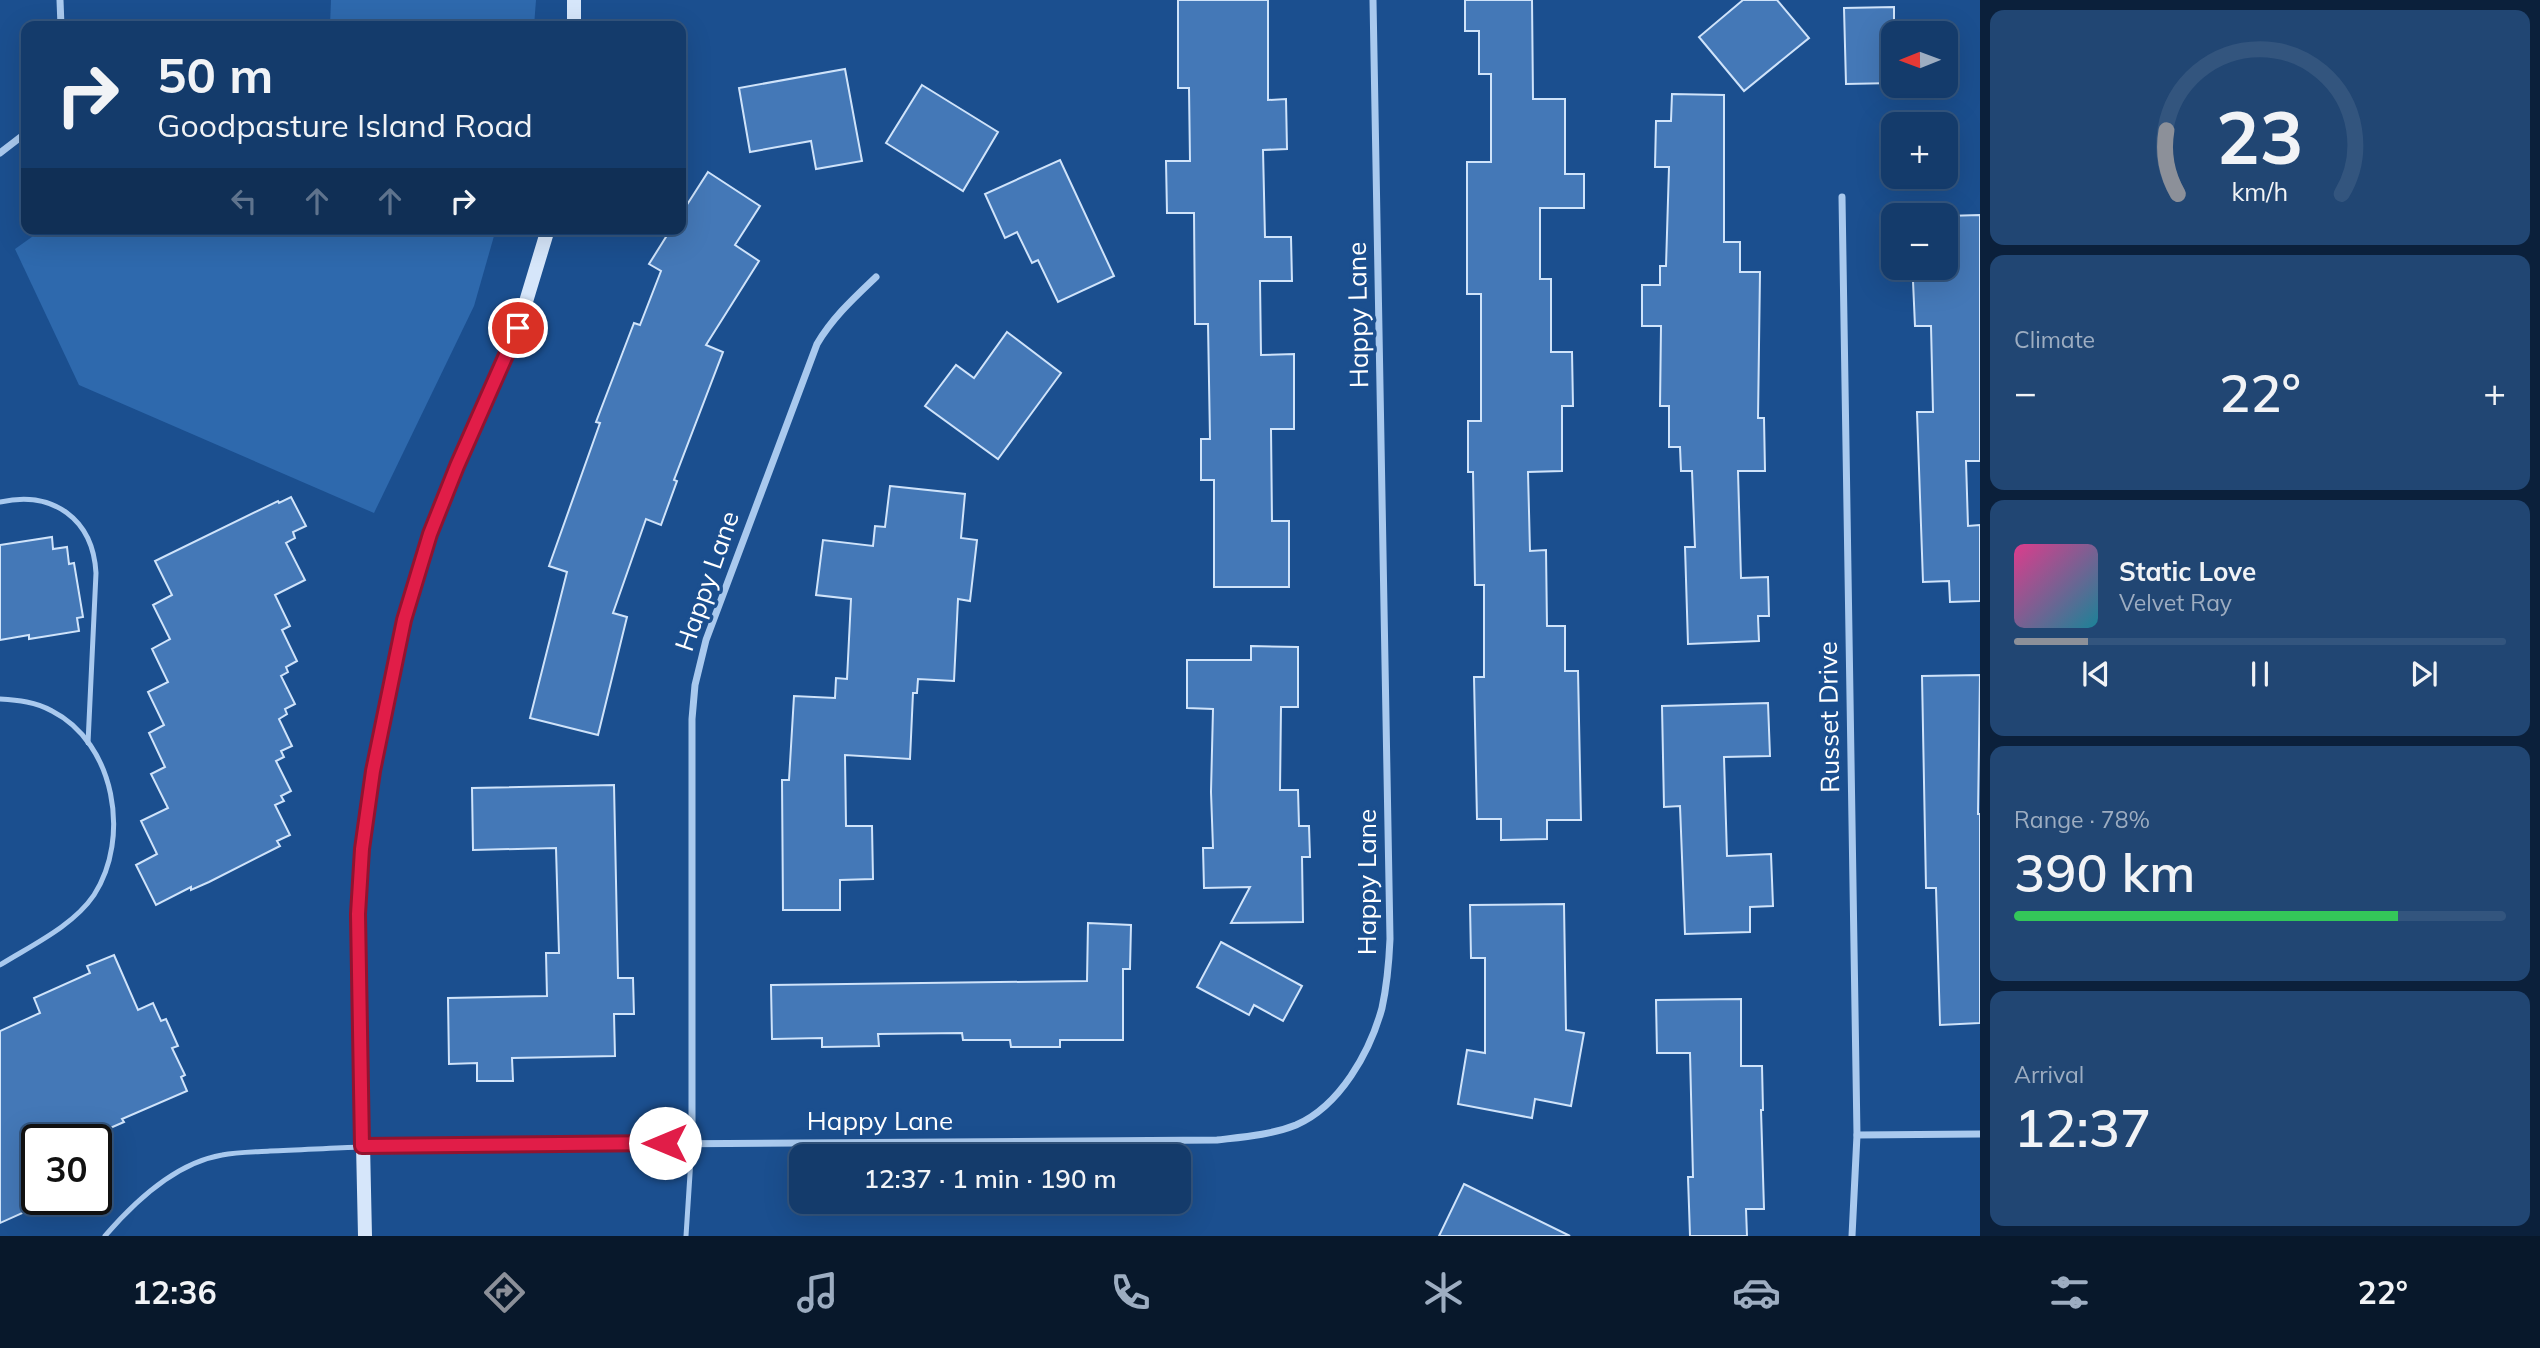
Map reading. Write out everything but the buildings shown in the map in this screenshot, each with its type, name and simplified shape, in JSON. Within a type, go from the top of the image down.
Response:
[{"type":"street","points":[[60,0],[61,21]]},
{"type":"street","points":[[574,0],[574,21]]},
{"type":"street","name":"Happy Lane","points":[[362,1146],[1203,1140],[1242,1137],[1282,1129],[1313,1116],[1334,1098],[1367,1045],[1381,1010],[1388,975],[1390,939],[1373,0]]},
{"type":"street","points":[[0,153],[21,137]]},
{"type":"street","name":"Russet Drive","points":[[1842,197],[1857,1135],[1852,1236]]},
{"type":"street","points":[[365,1236],[358,914],[362,849],[376,757],[404,620],[430,534],[518,328],[546,235]]},
{"type":"street","name":"Happy Lane","points":[[691,1143],[692,719],[695,685],[706,640],[817,344],[840,311],[876,277]]},
{"type":"street","points":[[1857,1135],[1980,1134]]},
{"type":"lane","points":[[0,502],[31,500],[51,503],[68,512],[90,542],[96,573],[88,743]]},
{"type":"lane","points":[[0,698],[23,701],[54,711],[88,743],[99,761],[112,797],[114,835],[104,874],[96,892],[76,915],[0,965]]},
{"type":"lane","points":[[686,1236],[691,1143]]},
{"type":"lane","points":[[106,1236],[123,1215],[147,1194],[199,1162],[221,1155],[362,1146]]},
{"type":"shaded area","points":[[331,0],[536,0],[534,21],[330,21]]},
{"type":"shaded area","points":[[35,235],[494,235],[474,306],[374,513],[79,385],[15,249]]},
{"type":"route","points":[[518,328],[430,534],[404,620],[373,771],[362,849],[358,914],[362,1146],[665,1143]]}]
